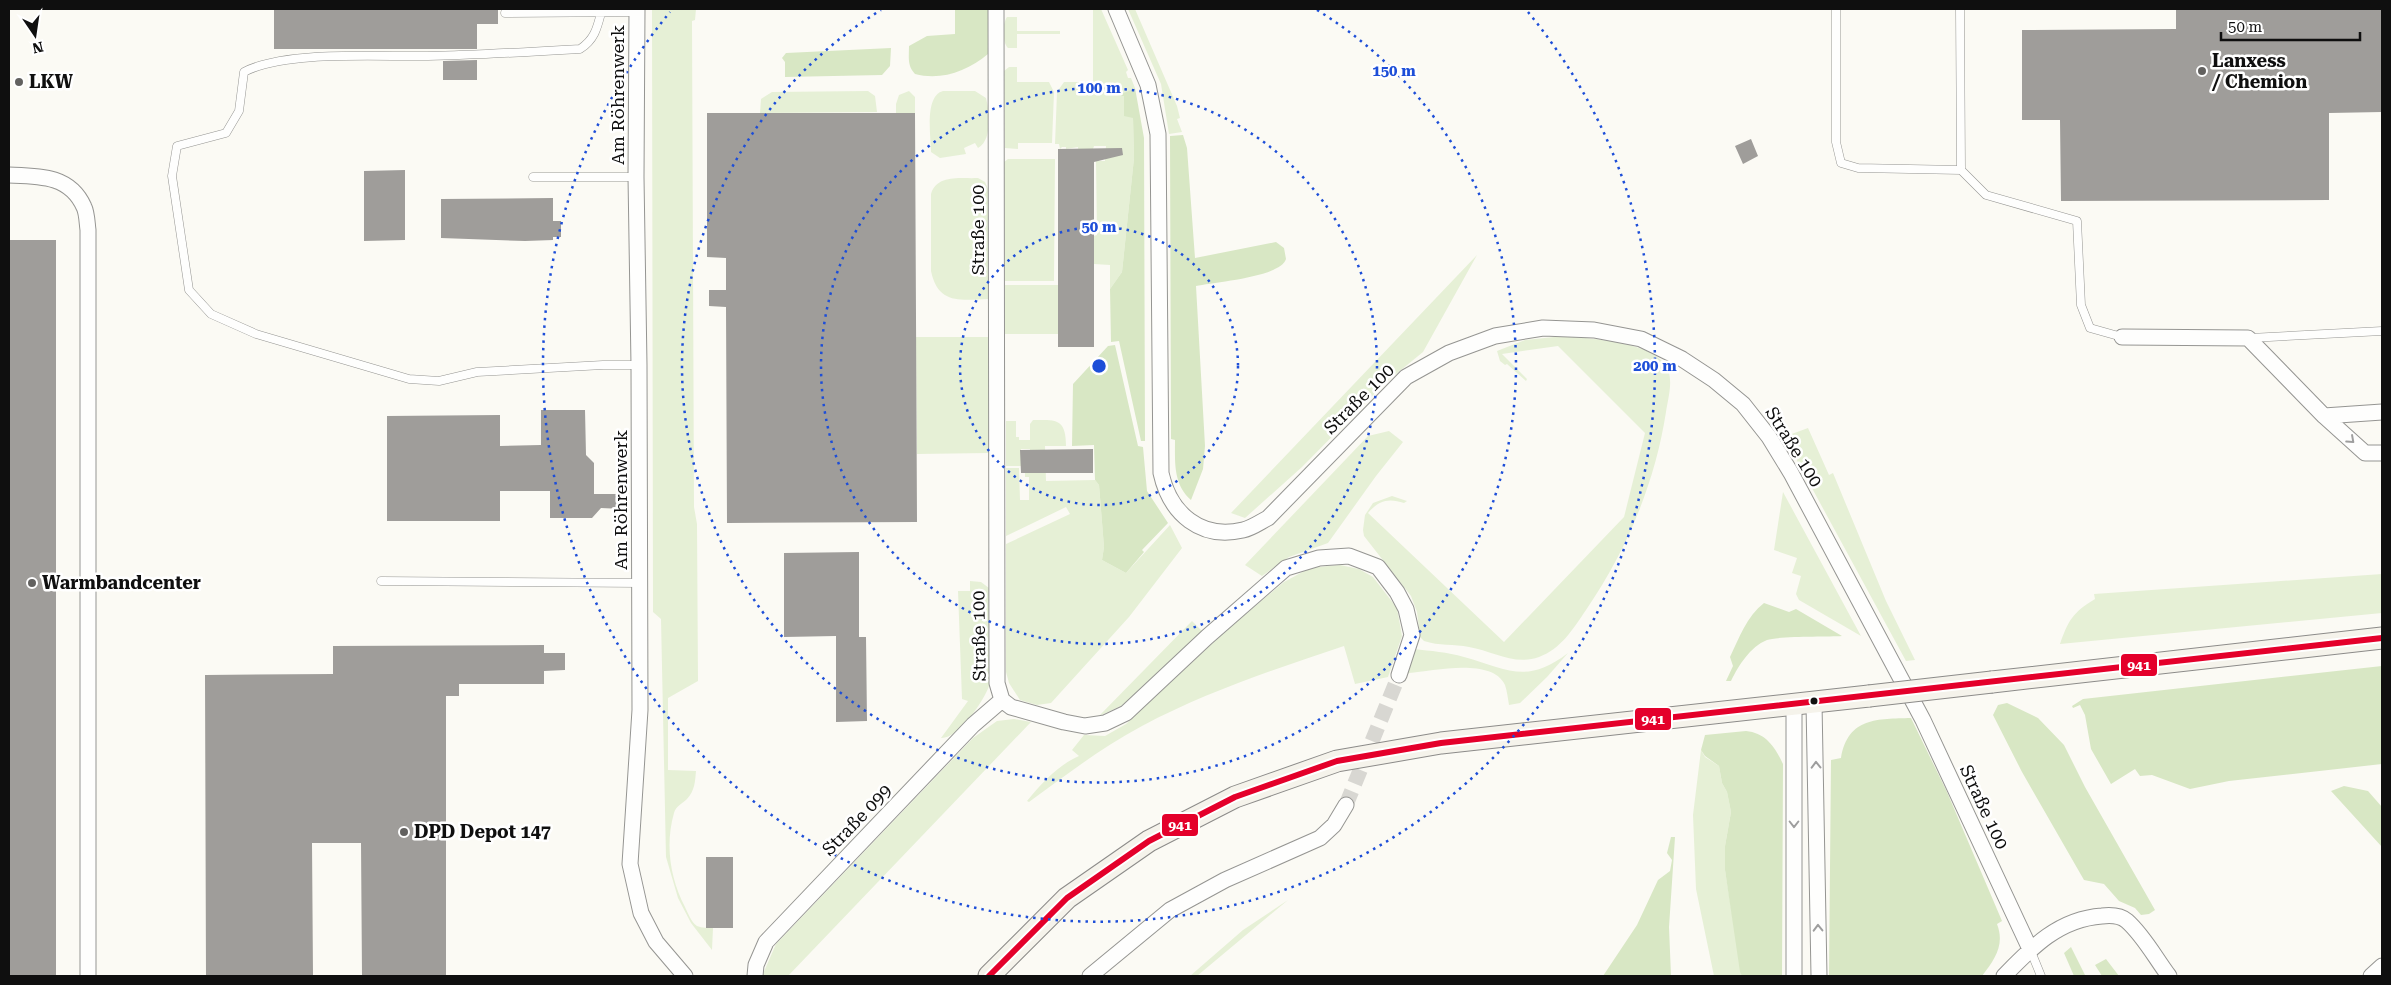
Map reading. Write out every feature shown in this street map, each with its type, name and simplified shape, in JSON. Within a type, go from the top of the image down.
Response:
[{"type":"main road","points":[[988,976],[1067,898],[1149,841],[1235,797],[1337,761],[1442,743],[2382,638]]},
{"type":"street","name":"Straße 100","points":[[996,9],[997,683],[1002,700],[1011,706],[1064,722],[1085,726],[1105,723],[1126,713],[1286,568],[1319,558],[1349,556],[1378,567],[1406,609],[1412,635],[1399,674]]},
{"type":"street","name":"Straße 100","points":[[1116,9],[1148,85],[1158,134],[1161,473],[1165,491],[1177,512],[1199,526],[1223,533],[1245,530],[1268,518],[1406,377],[1449,353],[1495,336],[1543,328],[1594,330],[1641,339],[1682,359],[1714,380],[1743,404],[1770,437],[1923,720],[2030,949]]},
{"type":"street","name":"Am Röhrenwerk","points":[[637,11],[636,177],[641,583],[640,710],[630,864],[641,913],[656,942],[674,966],[685,976]]},
{"type":"street","points":[[9,175],[42,176],[70,186],[85,208],[88,230],[88,976]]},
{"type":"street","points":[[2122,337],[2248,338],[2324,416],[2365,453],[2382,453]]},
{"type":"street","points":[[2324,416],[2382,412]]},
{"type":"street","name":"Straße 099","points":[[755,976],[756,965],[766,942],[967,732],[1002,700]]},
{"type":"street","points":[[1794,976],[1804,704]]},
{"type":"street","points":[[1804,704],[1819,976]]},
{"type":"street","points":[[1090,976],[1170,910],[1226,880],[1320,838],[1334,825],[1346,805]]},
{"type":"street","points":[[2004,976],[2030,949],[2049,934],[2065,925],[2084,918],[2114,915],[2127,920],[2169,976]]},
{"type":"street","points":[[2372,976],[2382,966]]},
{"type":"lane","points":[[1836,9],[1836,142],[1840,163],[1858,168],[1961,170],[1986,195],[2078,222],[2081,305],[2090,328],[2122,337]]},
{"type":"lane","points":[[1960,9],[1961,170]]},
{"type":"lane","points":[[505,13],[637,11]]},
{"type":"lane","points":[[601,13],[596,32],[589,43],[580,49],[476,55],[307,58],[257,66],[244,72],[239,111],[226,133],[177,146],[172,176],[189,290],[211,314],[256,334],[409,379],[439,381],[477,372],[603,365],[639,365]]},
{"type":"lane","points":[[533,177],[636,177]]},
{"type":"lane","points":[[2248,338],[2382,331]]},
{"type":"lane","points":[[380,581],[641,583]]},
{"type":"lane","name":"Straße 100","points":[[2030,949],[2041,976]]},
{"type":"green space","points":[[652,9],[696,9],[695,20],[692,21],[694,507],[697,524],[698,681],[668,698],[668,770],[696,771],[692,792],[674,813],[670,837],[670,861],[676,885],[691,920],[697,926],[713,928],[712,950],[691,923],[678,898],[666,857],[661,619],[653,612]]},
{"type":"green space","points":[[955,9],[988,9],[988,54],[972,65],[954,73],[935,76],[915,74],[910,65],[909,46],[927,36],[955,34]]},
{"type":"green space","points":[[1093,9],[1101,9],[1128,70],[1126,72],[1128,78],[1131,78],[1135,88],[1119,96],[1125,95],[1133,118],[1134,158],[1122,272],[1110,289],[1110,265],[1094,264],[1094,236],[1097,235],[1096,161],[1105,161],[1106,146],[1094,146],[1093,149],[1078,149],[1078,147],[1066,149],[1066,147],[1062,147],[1060,149],[1059,144],[1055,144],[1057,92],[1064,82],[1093,82]]},
{"type":"green space","points":[[1128,9],[1135,9],[1177,106],[1180,118],[1177,119],[1182,132],[1169,134],[1161,84]]},
{"type":"green space","points":[[1007,17],[1017,17],[1017,31],[1060,31],[1060,34],[1017,34],[1017,48],[1008,48],[1003,33]]},
{"type":"green space","points":[[891,48],[890,66],[882,75],[785,77],[785,62],[782,58],[786,53]]},
{"type":"green space","points":[[1009,67],[1017,67],[1017,82],[1049,82],[1054,92],[1052,143],[1018,143],[1018,149],[1005,148],[1004,71]]},
{"type":"green space","points":[[1135,88],[1144,138],[1145,441],[1141,441],[1119,341],[1111,342],[1110,289],[1122,272],[1134,158],[1133,118],[1124,116],[1124,96],[1117,96]]},
{"type":"green space","points":[[868,91],[875,96],[877,112],[760,113],[761,99],[772,92]]},
{"type":"green space","points":[[909,91],[915,97],[915,113],[896,113],[899,95]]},
{"type":"green space","points":[[943,91],[975,91],[986,98],[989,126],[986,139],[978,148],[975,143],[964,148],[966,154],[940,158],[931,152],[930,118],[933,101],[937,94]]},
{"type":"green space","points":[[1183,135],[1187,148],[1195,258],[1276,242],[1284,248],[1286,259],[1281,265],[1260,274],[1196,286],[1205,446],[1203,469],[1191,500],[1185,494],[1178,480],[1175,464],[1175,440],[1171,439],[1170,136]]},
{"type":"green space","points":[[1008,159],[1055,159],[1054,281],[1005,281],[1004,162]]},
{"type":"green space","points":[[978,178],[985,182],[988,189],[989,299],[960,300],[945,295],[934,282],[931,271],[931,194],[938,183],[944,180]]},
{"type":"green space","points":[[1477,255],[1423,352],[1385,383],[1302,467],[1245,518],[1231,513]]},
{"type":"green space","points":[[1005,285],[1058,285],[1058,334],[1005,334]]},
{"type":"green space","points":[[1564,336],[1605,340],[1637,347],[1661,360],[1668,370],[1670,391],[1655,464],[1647,490],[1626,540],[1601,587],[1566,638],[1554,649],[1539,657],[1521,660],[1512,659],[1469,647],[1435,644],[1424,641],[1420,637],[1417,612],[1411,596],[1364,536],[1365,515],[1373,503],[1392,496],[1407,501],[1404,503],[1385,501],[1376,505],[1368,513],[1504,642],[1624,517],[1645,433],[1558,346],[1502,354],[1527,379],[1526,381],[1507,364],[1505,365],[1500,361],[1497,351],[1525,340]]},
{"type":"green space","points":[[916,337],[989,337],[989,453],[917,454]]},
{"type":"green space","points":[[1115,345],[1138,446],[1143,447],[1147,491],[1168,523],[1142,550],[1144,552],[1126,573],[1102,560],[1104,547],[1099,485],[1095,480],[1094,445],[1072,446],[1073,384],[1108,346]]},
{"type":"green space","points":[[1033,420],[1058,422],[1062,425],[1066,437],[1066,446],[1045,446],[1046,481],[1095,480],[1099,485],[1104,547],[1102,560],[1126,573],[1170,525],[1182,548],[1129,617],[1051,703],[1037,705],[1020,700],[1009,683],[1006,672],[1006,544],[1070,514],[1066,507],[1006,536],[1006,468],[1019,468],[1020,500],[1029,500],[1029,477],[1025,477],[1025,466],[1030,465],[1030,449],[1021,449],[1021,466],[1006,466],[1006,421],[1016,421],[1016,437],[1019,437],[1019,440],[1030,440],[1030,424]]},
{"type":"green space","points":[[1808,428],[1829,475],[1833,473],[1886,601],[1915,660],[1906,661],[1788,444],[1789,435]]},
{"type":"green space","points":[[1389,431],[1403,442],[1328,543],[1289,557],[1262,576],[1245,565],[1368,436]]},
{"type":"green space","points":[[1783,492],[1861,636],[1799,600],[1796,594],[1801,576],[1792,573],[1797,558],[1774,550]]},
{"type":"green space","points":[[1340,565],[1359,569],[1373,577],[1397,608],[1402,636],[1388,677],[1355,684],[1344,646],[1292,663],[1191,702],[1142,726],[1098,752],[1029,802],[1027,801],[1057,769],[1079,756],[1072,750],[1084,735],[1105,736],[1126,724],[1230,627],[1284,582],[1306,570]]},
{"type":"green space","points":[[2382,574],[2382,613],[2060,644],[2072,618],[2081,608],[2095,599],[2094,594]]},
{"type":"green space","points":[[970,581],[981,582],[989,588],[989,686],[982,701],[970,718],[948,737],[941,738],[968,701],[962,699],[958,591],[970,591]]},
{"type":"green space","points":[[1764,603],[1789,612],[1796,609],[1842,636],[1791,637],[1767,640],[1750,652],[1731,681],[1726,681],[1733,666],[1730,657],[1740,635],[1753,614]]},
{"type":"green space","points":[[1192,621],[1202,631],[1123,705],[1099,716]]},
{"type":"green space","points":[[1414,649],[1451,654],[1517,672],[1540,669],[1568,653],[1520,703],[1509,705],[1505,685],[1498,676],[1488,671],[1475,668],[1446,669],[1409,673],[1404,680]]},
{"type":"green space","points":[[2382,666],[2382,764],[2229,781],[2190,789],[2152,775],[2140,776],[2135,769],[2111,784],[2091,749],[2085,715],[2080,705],[2073,708],[2072,706],[2083,699]]},
{"type":"green space","points":[[2007,703],[2038,718],[2064,745],[2085,787],[2155,910],[2149,914],[2141,915],[2135,908],[2119,901],[2104,884],[2084,880],[2022,772],[1993,715],[1998,705]]},
{"type":"green space","points":[[1911,718],[1947,792],[2002,921],[1997,924],[2000,939],[1997,952],[1982,976],[1829,976],[1831,760],[1841,758],[1850,735],[1866,723],[1876,720]]},
{"type":"green space","points":[[1014,719],[1031,722],[788,976],[762,976],[776,944],[973,738],[997,721]]},
{"type":"green space","points":[[1753,732],[1769,742],[1783,764],[1782,976],[1742,976],[1740,972],[1725,870],[1725,846],[1731,812],[1719,766],[1705,756],[1701,750],[1705,735]]},
{"type":"green space","points":[[1701,750],[1705,757],[1719,766],[1731,812],[1725,846],[1725,870],[1742,976],[1714,976],[1696,889],[1693,815]]},
{"type":"green space","points":[[2344,786],[2368,791],[2382,807],[2382,847],[2331,791]]},
{"type":"green space","points":[[1671,837],[1675,837],[1669,927],[1671,976],[1603,976],[1637,925],[1658,880],[1670,871],[1672,860],[1667,853]]},
{"type":"green space","points":[[1288,900],[1197,976],[1190,976],[1243,930]]},
{"type":"green space","points":[[2071,947],[2086,976],[2074,976],[2064,953]]},
{"type":"green space","points":[[2106,959],[2119,976],[2102,976],[2095,965]]},
{"type":"building","points":[[274,9],[498,9],[498,24],[477,24],[477,49],[274,49]]},
{"type":"building","name":"Lanxess / Chemion","points":[[2176,9],[2382,9],[2382,112],[2329,113],[2329,200],[2061,201],[2060,120],[2022,120],[2022,30],[2176,29]]},
{"type":"building","points":[[477,60],[477,80],[443,80],[443,61]]},
{"type":"building","points":[[707,113],[915,113],[917,522],[727,523],[726,307],[709,306],[709,290],[726,290],[726,258],[707,257]]},
{"type":"building","points":[[1751,139],[1758,156],[1743,164],[1735,146]]},
{"type":"building","points":[[1122,148],[1123,155],[1094,162],[1094,347],[1058,347],[1058,149]]},
{"type":"building","points":[[405,170],[405,240],[364,241],[364,171]]},
{"type":"building","points":[[553,198],[553,221],[561,221],[561,237],[553,237],[553,240],[441,238],[441,199]]},
{"type":"building","name":"Warmbandcenter","points":[[9,240],[56,240],[56,976],[9,976]]},
{"type":"building","points":[[541,410],[585,410],[586,455],[594,463],[594,494],[622,494],[622,509],[601,508],[592,518],[550,518],[550,491],[500,491],[500,521],[387,521],[387,416],[500,415],[500,446],[541,445]]},
{"type":"building","points":[[1093,449],[1093,473],[1021,473],[1020,450]]},
{"type":"building","points":[[859,552],[859,637],[866,637],[867,721],[836,722],[836,636],[784,637],[784,553]]},
{"type":"building","name":"DPD Depot 147","points":[[544,645],[544,653],[565,653],[565,670],[544,671],[544,684],[459,684],[459,696],[446,696],[446,976],[362,976],[361,843],[312,843],[313,976],[206,976],[205,675],[333,674],[333,646]]},
{"type":"building","points":[[706,857],[733,857],[733,928],[706,928]]},
{"type":"tunnel","points":[[1346,805],[1399,675]]},
{"type":"transit line","name":"941","points":[[989,976],[1067,898],[1149,841],[1235,797],[1337,761],[1441,743],[2382,638]]},
{"type":"place","name":"Lanxess / Chemion","points":[[2202,71]]},
{"type":"place","name":"LKW","points":[[19,82]]},
{"type":"place","name":"Warmbandcenter","points":[[32,583]]},
{"type":"place","name":"DPD Depot 147","points":[[404,832]]}]
